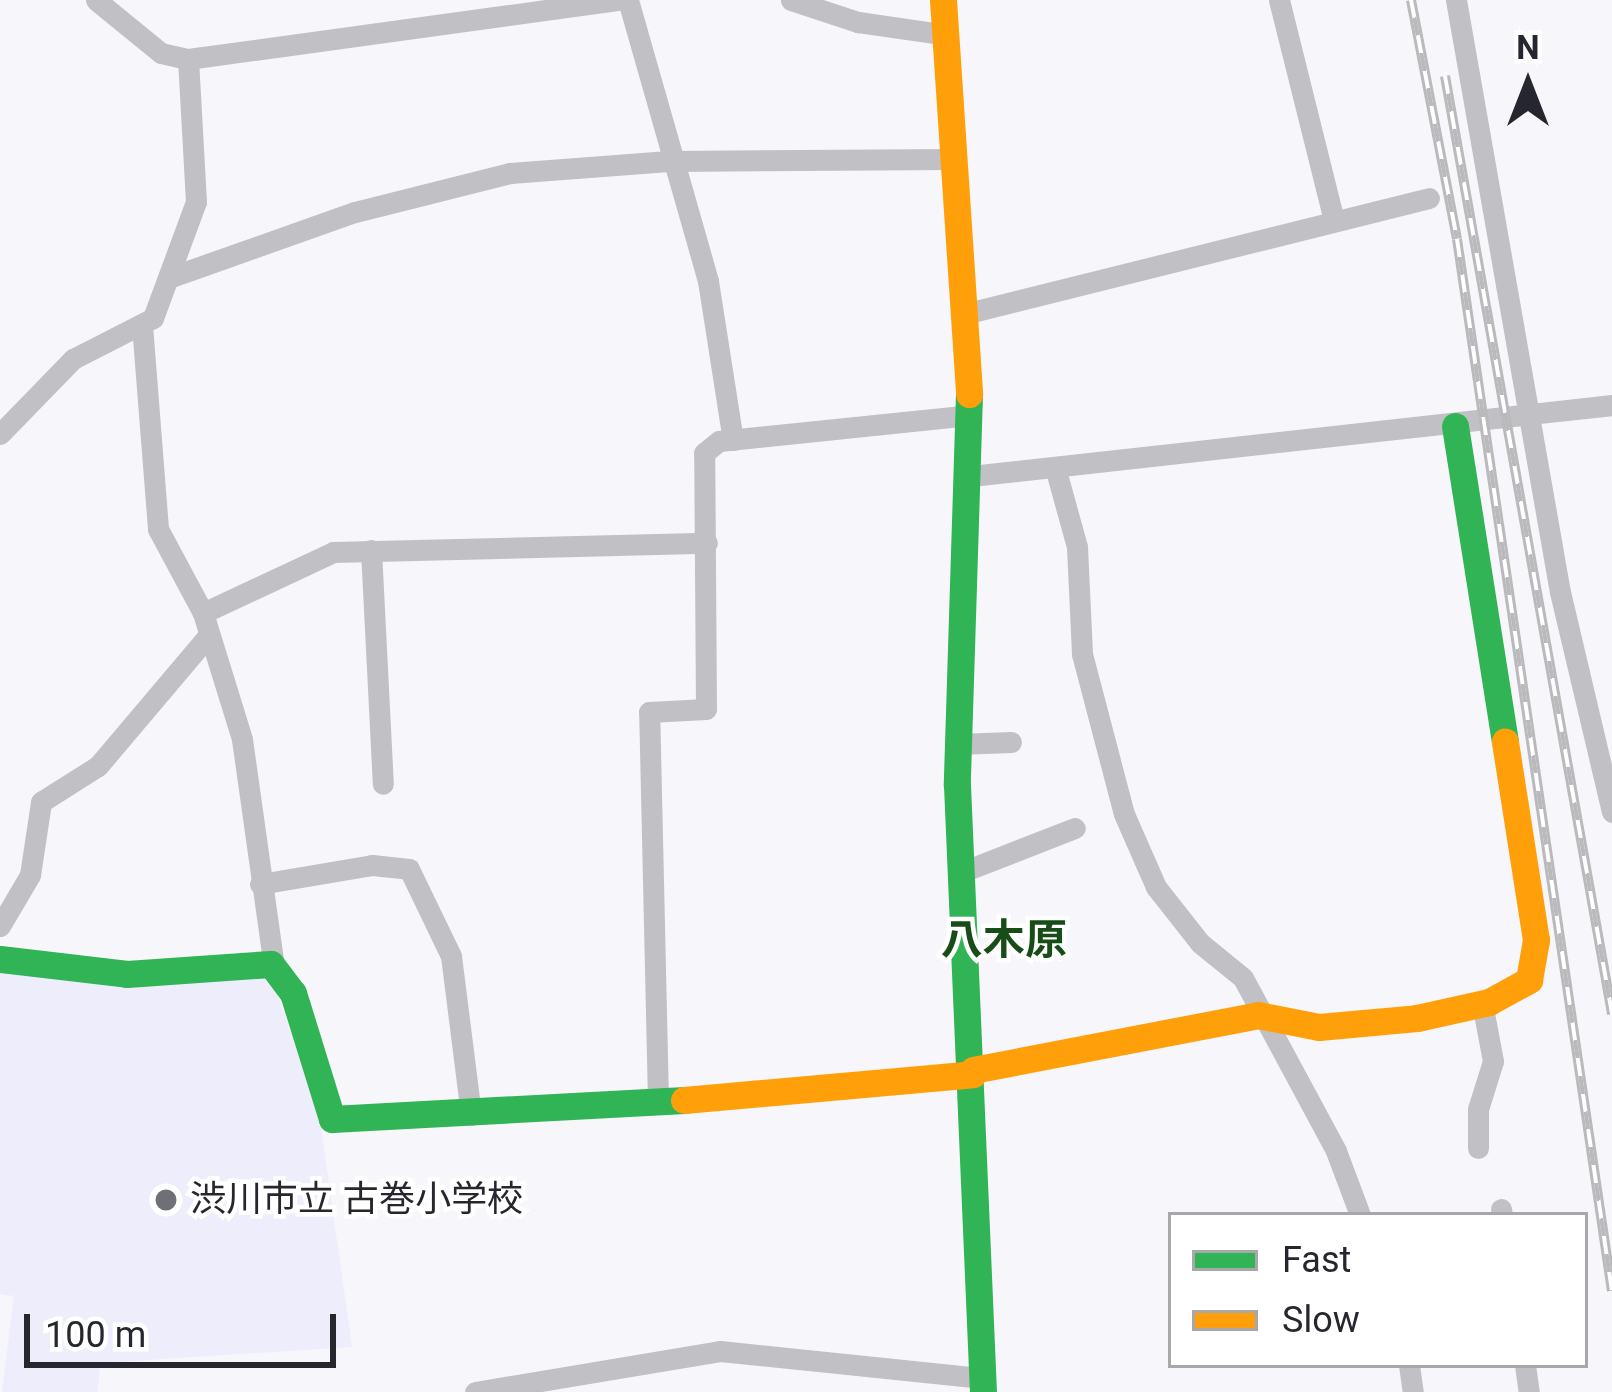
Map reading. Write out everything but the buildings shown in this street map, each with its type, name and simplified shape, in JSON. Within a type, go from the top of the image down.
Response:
[{"type":"street","points":[[96,0],[161,53],[188,59],[623,0],[709,281],[733,440]]},
{"type":"street","points":[[791,0],[858,22],[940,34]]},
{"type":"street","points":[[475,1392],[721,1351],[983,1385],[957,744],[958,604],[971,476],[968,313],[940,34],[943,0]]},
{"type":"street","points":[[1279,0],[1334,221]]},
{"type":"street","points":[[1456,0],[1533,416],[1560,592],[1612,812]]},
{"type":"street","points":[[0,434],[73,359],[153,319],[171,277],[198,179],[188,59]]},
{"type":"street","points":[[171,277],[477,178],[669,161],[953,159]]},
{"type":"street","points":[[968,313],[1429,198]]},
{"type":"street","points":[[142,325],[158,529],[202,613],[242,739],[274,967],[293,993],[332,1119],[471,1115],[973,1072],[1258,1015],[1319,1027],[1482,1004],[1528,980],[1536,940],[1455,426]]},
{"type":"street","points":[[971,476],[1612,405]]},
{"type":"street","points":[[658,1101],[649,712],[706,709],[704,453],[733,440],[970,416]]},
{"type":"street","points":[[1055,467],[1077,548],[1082,654],[1124,814],[1156,887],[1200,944],[1244,978],[1258,1015],[1336,1151],[1359,1212]]},
{"type":"street","points":[[202,613],[333,552],[707,543]]},
{"type":"street","points":[[371,550],[383,784]]},
{"type":"street","points":[[0,926],[30,875],[41,802],[98,766],[207,638]]},
{"type":"street","points":[[957,744],[1011,742]]},
{"type":"street","points":[[962,872],[1075,827]]},
{"type":"street","points":[[260,884],[372,865],[409,869],[451,956],[471,1115]]},
{"type":"street","points":[[0,959],[127,974],[274,967]]},
{"type":"street","points":[[1478,1148],[1478,1108],[1493,1061],[1482,1004]]},
{"type":"shaded area","name":"渋川市立 古巻小学校","points":[[0,966],[269,973],[318,1106],[352,1347],[100,1363],[98,1392],[2,1392],[14,1296],[0,1294]]},
{"type":"railway","points":[[1411,0],[1457,239],[1612,1291]]},
{"type":"railway","points":[[1445,76],[1612,1014]]},
{"type":"traffic: fast","points":[[969,394],[957,785],[983,1392]]},
{"type":"traffic: fast","points":[[1455,426],[1505,741]]},
{"type":"traffic: fast","points":[[0,959],[127,974],[271,964],[293,993],[332,1119],[684,1100]]},
{"type":"traffic: slow","points":[[943,0],[969,394]]},
{"type":"traffic: slow","points":[[973,1070],[1258,1015],[1319,1027],[1417,1018],[1489,1002],[1529,980],[1536,940],[1505,741]]},
{"type":"traffic: slow","points":[[684,1100],[973,1074]]},
{"type":"place","name":"渋川市立 古巻小学校","points":[[166,1200]]},
{"type":"district","name":"八木原","points":[[1004,940]]}]
